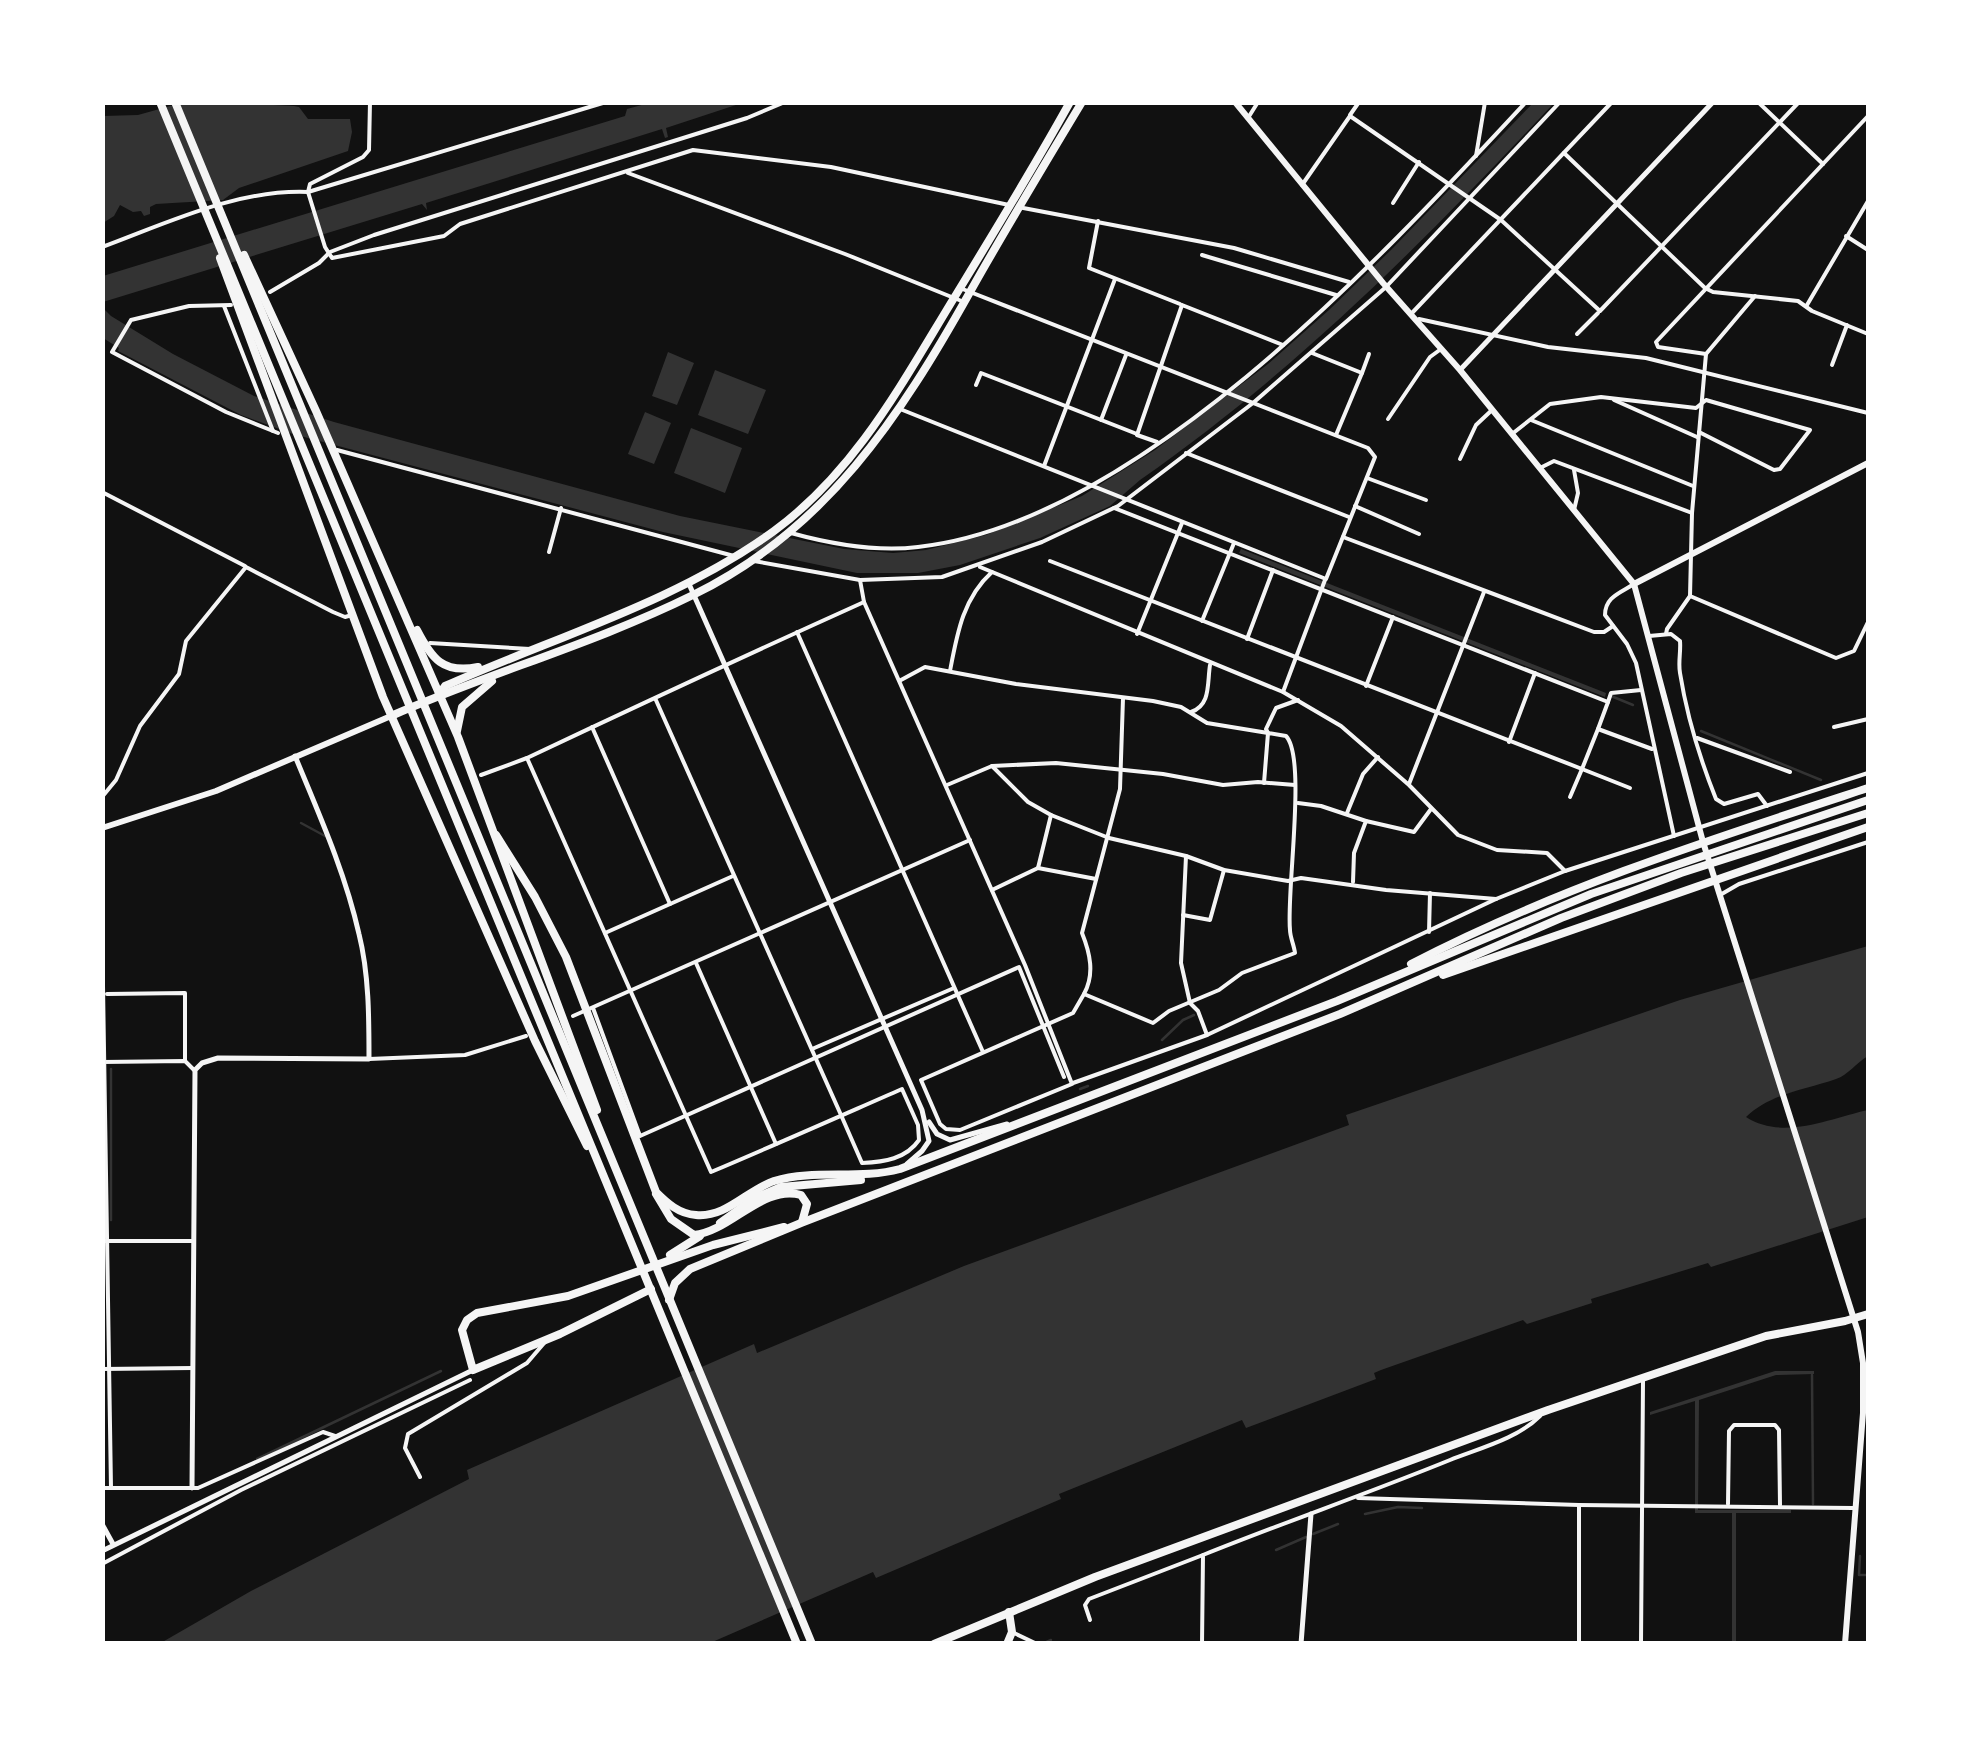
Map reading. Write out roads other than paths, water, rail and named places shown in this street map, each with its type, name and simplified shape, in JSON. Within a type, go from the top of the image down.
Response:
[{"type":"main road","points":[[160,102],[796,1644]]},
{"type":"main road","points":[[175,102],[210,186],[333,448],[458,737],[629,1199]]},
{"type":"main road","points":[[102,828],[216,791],[438,696],[449,695],[694,595],[788,534],[837,490],[883,424],[954,298],[965,290],[1014,206],[1070,102]]},
{"type":"main road","points":[[1014,206],[1082,102]]},
{"type":"main road","points":[[1235,102],[1634,584],[1702,838],[1855,1318],[1864,1378],[1845,1644]]},
{"type":"main road","points":[[247,266],[413,679],[812,1644]]},
{"type":"main road","points":[[228,273],[270,397],[276,430],[390,716],[535,1040],[611,1194]]},
{"type":"main road","points":[[438,696],[445,686],[688,581],[772,532],[826,485],[899,409],[938,350],[964,302],[965,290]]},
{"type":"main road","points":[[1634,584],[1868,464]]},
{"type":"main road","points":[[383,564],[418,634],[439,664],[462,670],[502,660]]},
{"type":"main road","points":[[458,737],[456,721],[464,704],[509,671]]},
{"type":"main road","points":[[1362,990],[1516,912],[1702,838],[1868,788]]},
{"type":"main road","points":[[654,1263],[772,1190],[798,1184],[862,1180],[900,1169],[1362,990],[1591,894],[1868,800]]},
{"type":"main road","points":[[1368,1003],[1561,918],[1682,873],[1868,812]]},
{"type":"main road","points":[[669,1300],[677,1280],[690,1269],[801,1223],[1368,1003],[1868,827]]},
{"type":"main road","points":[[496,835],[546,916],[591,1009],[663,1209],[681,1230],[704,1234],[772,1197],[789,1192],[801,1195],[807,1204],[801,1223]]},
{"type":"main road","points":[[656,1192],[682,1212],[705,1215],[779,1180],[874,1175],[900,1169]]},
{"type":"main road","points":[[651,1289],[472,1375],[462,1330],[474,1314],[568,1296],[654,1263],[801,1223]]},
{"type":"main road","points":[[934,1644],[1333,1486],[1643,1376],[1766,1336],[1868,1314]]},
{"type":"main road","points":[[1007,1644],[1012,1632],[1008,1612]]},
{"type":"street","points":[[370,102],[369,150],[310,184],[309,194],[332,258],[444,236],[460,224],[693,150],[846,169],[1234,248],[1349,282]]},
{"type":"street","points":[[102,247],[229,202],[281,192],[309,194],[606,102]]},
{"type":"street","points":[[270,292],[319,263],[328,249],[747,118],[784,102]]},
{"type":"street","points":[[1248,118],[1258,102]]},
{"type":"street","points":[[1302,185],[1359,102]]},
{"type":"street","points":[[1476,156],[1485,102]]},
{"type":"street","points":[[788,534],[884,549],[920,547],[990,530],[1092,487],[1226,393],[1283,345],[1451,184],[1526,102]]},
{"type":"street","points":[[753,558],[860,580],[942,577],[1060,535],[1121,504],[1312,353],[1384,285],[1560,102]]},
{"type":"street","points":[[1612,102],[1413,316],[1590,354],[1646,358],[1868,412]]},
{"type":"street","points":[[1460,370],[1713,102]]},
{"type":"street","points":[[1758,102],[1823,164]]},
{"type":"street","points":[[1577,334],[1799,102]]},
{"type":"street","points":[[1350,116],[1501,220],[1600,312]]},
{"type":"street","points":[[1706,354],[1658,347],[1656,342],[1868,116]]},
{"type":"street","points":[[1564,154],[1705,288],[1798,301],[1812,311],[1868,334]]},
{"type":"street","points":[[1393,203],[1419,162]]},
{"type":"street","points":[[626,172],[964,302]]},
{"type":"street","points":[[1807,305],[1868,201]]},
{"type":"street","points":[[1098,221],[1089,268],[1283,345]]},
{"type":"street","points":[[1846,236],[1868,250]]},
{"type":"street","points":[[1229,263],[1234,248]]},
{"type":"street","points":[[1202,254],[1336,296]]},
{"type":"street","points":[[1044,466],[1115,279]]},
{"type":"street","points":[[965,290],[1368,448],[1375,457],[1283,692]]},
{"type":"street","points":[[1666,634],[1666,628],[1690,596],[1692,513],[1706,354],[1755,296]]},
{"type":"street","points":[[1137,434],[1182,304]]},
{"type":"street","points":[[113,349],[131,320],[188,306],[228,306],[258,397],[276,430]]},
{"type":"street","points":[[1832,365],[1847,325]]},
{"type":"street","points":[[102,348],[113,349],[226,412],[276,430]]},
{"type":"street","points":[[1388,420],[1430,357],[1441,349]]},
{"type":"street","points":[[1312,353],[1362,373]]},
{"type":"street","points":[[1101,420],[1126,354]]},
{"type":"street","points":[[1336,435],[1369,354]]},
{"type":"street","points":[[976,386],[981,373],[1157,442]]},
{"type":"street","points":[[1512,434],[1550,404],[1600,396],[1696,408],[1706,400],[1810,430],[1780,470],[1774,470],[1609,398]]},
{"type":"street","points":[[899,409],[1092,487],[1230,554],[1608,702]]},
{"type":"street","points":[[1460,459],[1476,425],[1492,410]]},
{"type":"street","points":[[1531,420],[1694,487]]},
{"type":"street","points":[[333,448],[736,554]]},
{"type":"street","points":[[1186,453],[1350,518]]},
{"type":"street","points":[[1540,468],[1554,461],[1692,513]]},
{"type":"street","points":[[1574,469],[1578,493],[1574,510]]},
{"type":"street","points":[[1366,478],[1426,500]]},
{"type":"street","points":[[102,492],[333,612],[352,615]]},
{"type":"street","points":[[1121,504],[1326,580]]},
{"type":"street","points":[[1355,506],[1419,534]]},
{"type":"street","points":[[550,552],[561,508]]},
{"type":"street","points":[[1137,634],[1180,528]]},
{"type":"street","points":[[1343,537],[1594,632],[1604,632],[1613,626]]},
{"type":"street","points":[[1202,621],[1234,543]]},
{"type":"street","points":[[1050,561],[1630,788]]},
{"type":"street","points":[[980,566],[1283,692],[1341,726],[1409,784],[1458,835],[1497,850],[1547,853],[1565,872]]},
{"type":"street","points":[[102,798],[122,769],[140,726],[178,674],[191,633],[246,567]]},
{"type":"street","points":[[1247,639],[1273,570]]},
{"type":"street","points":[[950,671],[956,638],[972,592],[992,572]]},
{"type":"street","points":[[860,580],[864,602],[992,890],[1072,1084]]},
{"type":"street","points":[[688,581],[922,1110],[928,1145],[900,1169]]},
{"type":"street","points":[[1634,584],[1606,604],[1606,619],[1632,653],[1674,838]]},
{"type":"street","points":[[1409,784],[1484,592]]},
{"type":"street","points":[[1690,596],[1836,658],[1854,651],[1868,622]]},
{"type":"street","points":[[481,775],[527,758],[864,602]]},
{"type":"street","points":[[1366,686],[1394,617]]},
{"type":"street","points":[[798,632],[983,1052]]},
{"type":"street","points":[[1649,636],[1674,635],[1680,641],[1679,667],[1694,738],[1716,800],[1724,804],[1758,794],[1767,806]]},
{"type":"street","points":[[430,644],[498,644],[530,649]]},
{"type":"street","points":[[1191,712],[1201,708],[1206,699],[1210,664]]},
{"type":"street","points":[[900,680],[925,666],[1153,701],[1191,712],[1207,723],[1286,736],[1291,741],[1298,803],[1291,841],[1290,929],[1296,952],[1242,973],[1219,990],[1152,1022],[1084,994]]},
{"type":"street","points":[[1509,742],[1535,673]]},
{"type":"street","points":[[1570,797],[1611,693],[1641,690]]},
{"type":"street","points":[[655,698],[862,1163],[886,1162],[913,1149],[919,1140],[918,1125],[902,1089]]},
{"type":"street","points":[[527,758],[711,1172],[1073,1013],[1091,974],[1089,950],[1082,933],[1120,790],[1124,698]]},
{"type":"street","points":[[1264,783],[1266,724],[1276,708],[1298,700]]},
{"type":"street","points":[[1834,727],[1868,720]]},
{"type":"street","points":[[592,728],[670,904]]},
{"type":"street","points":[[1598,729],[1652,748]]},
{"type":"street","points":[[1694,738],[1715,742],[1790,772]]},
{"type":"street","points":[[295,756],[325,829],[360,936],[370,1025],[369,1059]]},
{"type":"street","points":[[1347,812],[1362,774],[1378,758]]},
{"type":"street","points":[[946,786],[992,766],[1056,763],[1163,774],[1222,785],[1296,785]]},
{"type":"street","points":[[992,766],[1028,802],[1051,815],[1108,838],[1186,856],[1224,870],[1288,881],[1293,877],[1496,899]]},
{"type":"street","points":[[921,1080],[940,1124],[960,1130],[1207,1035],[1496,899],[1565,872],[1868,773]]},
{"type":"street","points":[[1298,803],[1347,812],[1366,821],[1414,832],[1432,809]]},
{"type":"street","points":[[1038,868],[1051,815]]},
{"type":"street","points":[[1354,885],[1354,853],[1366,821]]},
{"type":"street","points":[[573,1016],[970,840]]},
{"type":"street","points":[[1720,895],[1739,884],[1868,842]]},
{"type":"street","points":[[1186,856],[1181,963],[1190,1003],[1198,1011],[1207,1035]]},
{"type":"street","points":[[992,890],[1038,868],[1096,879]]},
{"type":"street","points":[[1183,915],[1210,920],[1224,870]]},
{"type":"street","points":[[605,933],[734,875]]},
{"type":"street","points":[[1430,893],[1430,932]]},
{"type":"street","points":[[102,924],[106,1369],[111,1488]]},
{"type":"street","points":[[696,963],[776,1144]]},
{"type":"street","points":[[591,1009],[640,1136],[1022,966]]},
{"type":"street","points":[[812,1049],[954,988]]},
{"type":"street","points":[[105,994],[185,993],[185,1061]]},
{"type":"street","points":[[1046,1025],[1064,1076]]},
{"type":"street","points":[[192,1488],[195,1070],[202,1062],[218,1058],[465,1056],[526,1036]]},
{"type":"street","points":[[104,1062],[185,1061],[195,1070]]},
{"type":"street","points":[[922,1110],[937,1134],[954,1140],[1071,1104]]},
{"type":"street","points":[[104,1241],[194,1241]]},
{"type":"street","points":[[420,1477],[405,1448],[408,1434],[527,1364],[547,1338]]},
{"type":"street","points":[[106,1369],[194,1368]]},
{"type":"street","points":[[102,1551],[334,1436],[472,1375]]},
{"type":"street","points":[[102,1564],[240,1490],[472,1375]]},
{"type":"street","points":[[1642,1644],[1643,1376]]},
{"type":"street","points":[[1090,1620],[1085,1606],[1089,1600],[1505,1438],[1530,1426],[1548,1410]]},
{"type":"street","points":[[1728,1504],[1729,1430],[1734,1425],[1774,1425],[1779,1430],[1780,1505]]},
{"type":"street","points":[[102,1488],[192,1488],[210,1484],[324,1432],[334,1436]]},
{"type":"street","points":[[1358,1498],[1579,1506],[1728,1504],[1856,1508]]},
{"type":"street","points":[[1578,1644],[1579,1506]]},
{"type":"street","points":[[1301,1644],[1310,1514]]},
{"type":"street","points":[[102,1524],[114,1544]]},
{"type":"street","points":[[1202,1644],[1204,1555]]},
{"type":"street","points":[[1012,1632],[1036,1643]]},
{"type":"waterway","points":[[1611,696],[1633,705]]},
{"type":"waterway","points":[[1701,731],[1821,780]]},
{"type":"waterway","points":[[301,823],[325,836]]},
{"type":"waterway","points":[[1162,1040],[1194,1015]]},
{"type":"waterway","points":[[111,1069],[111,1220]]},
{"type":"waterway","points":[[1080,1089],[1088,1086]]},
{"type":"waterway","points":[[257,1459],[441,1371]]},
{"type":"waterway","points":[[1812,1375],[1813,1504]]},
{"type":"waterway","points":[[1365,1514],[1398,1507],[1422,1508]]},
{"type":"waterway","points":[[1313,1534],[1338,1524]]},
{"type":"waterway","points":[[1276,1550],[1306,1537]]},
{"type":"waterway","points":[[1860,1556],[1859,1575],[1868,1575]]},
{"type":"waterway","points":[[1042,1644],[1051,1640]]}]
